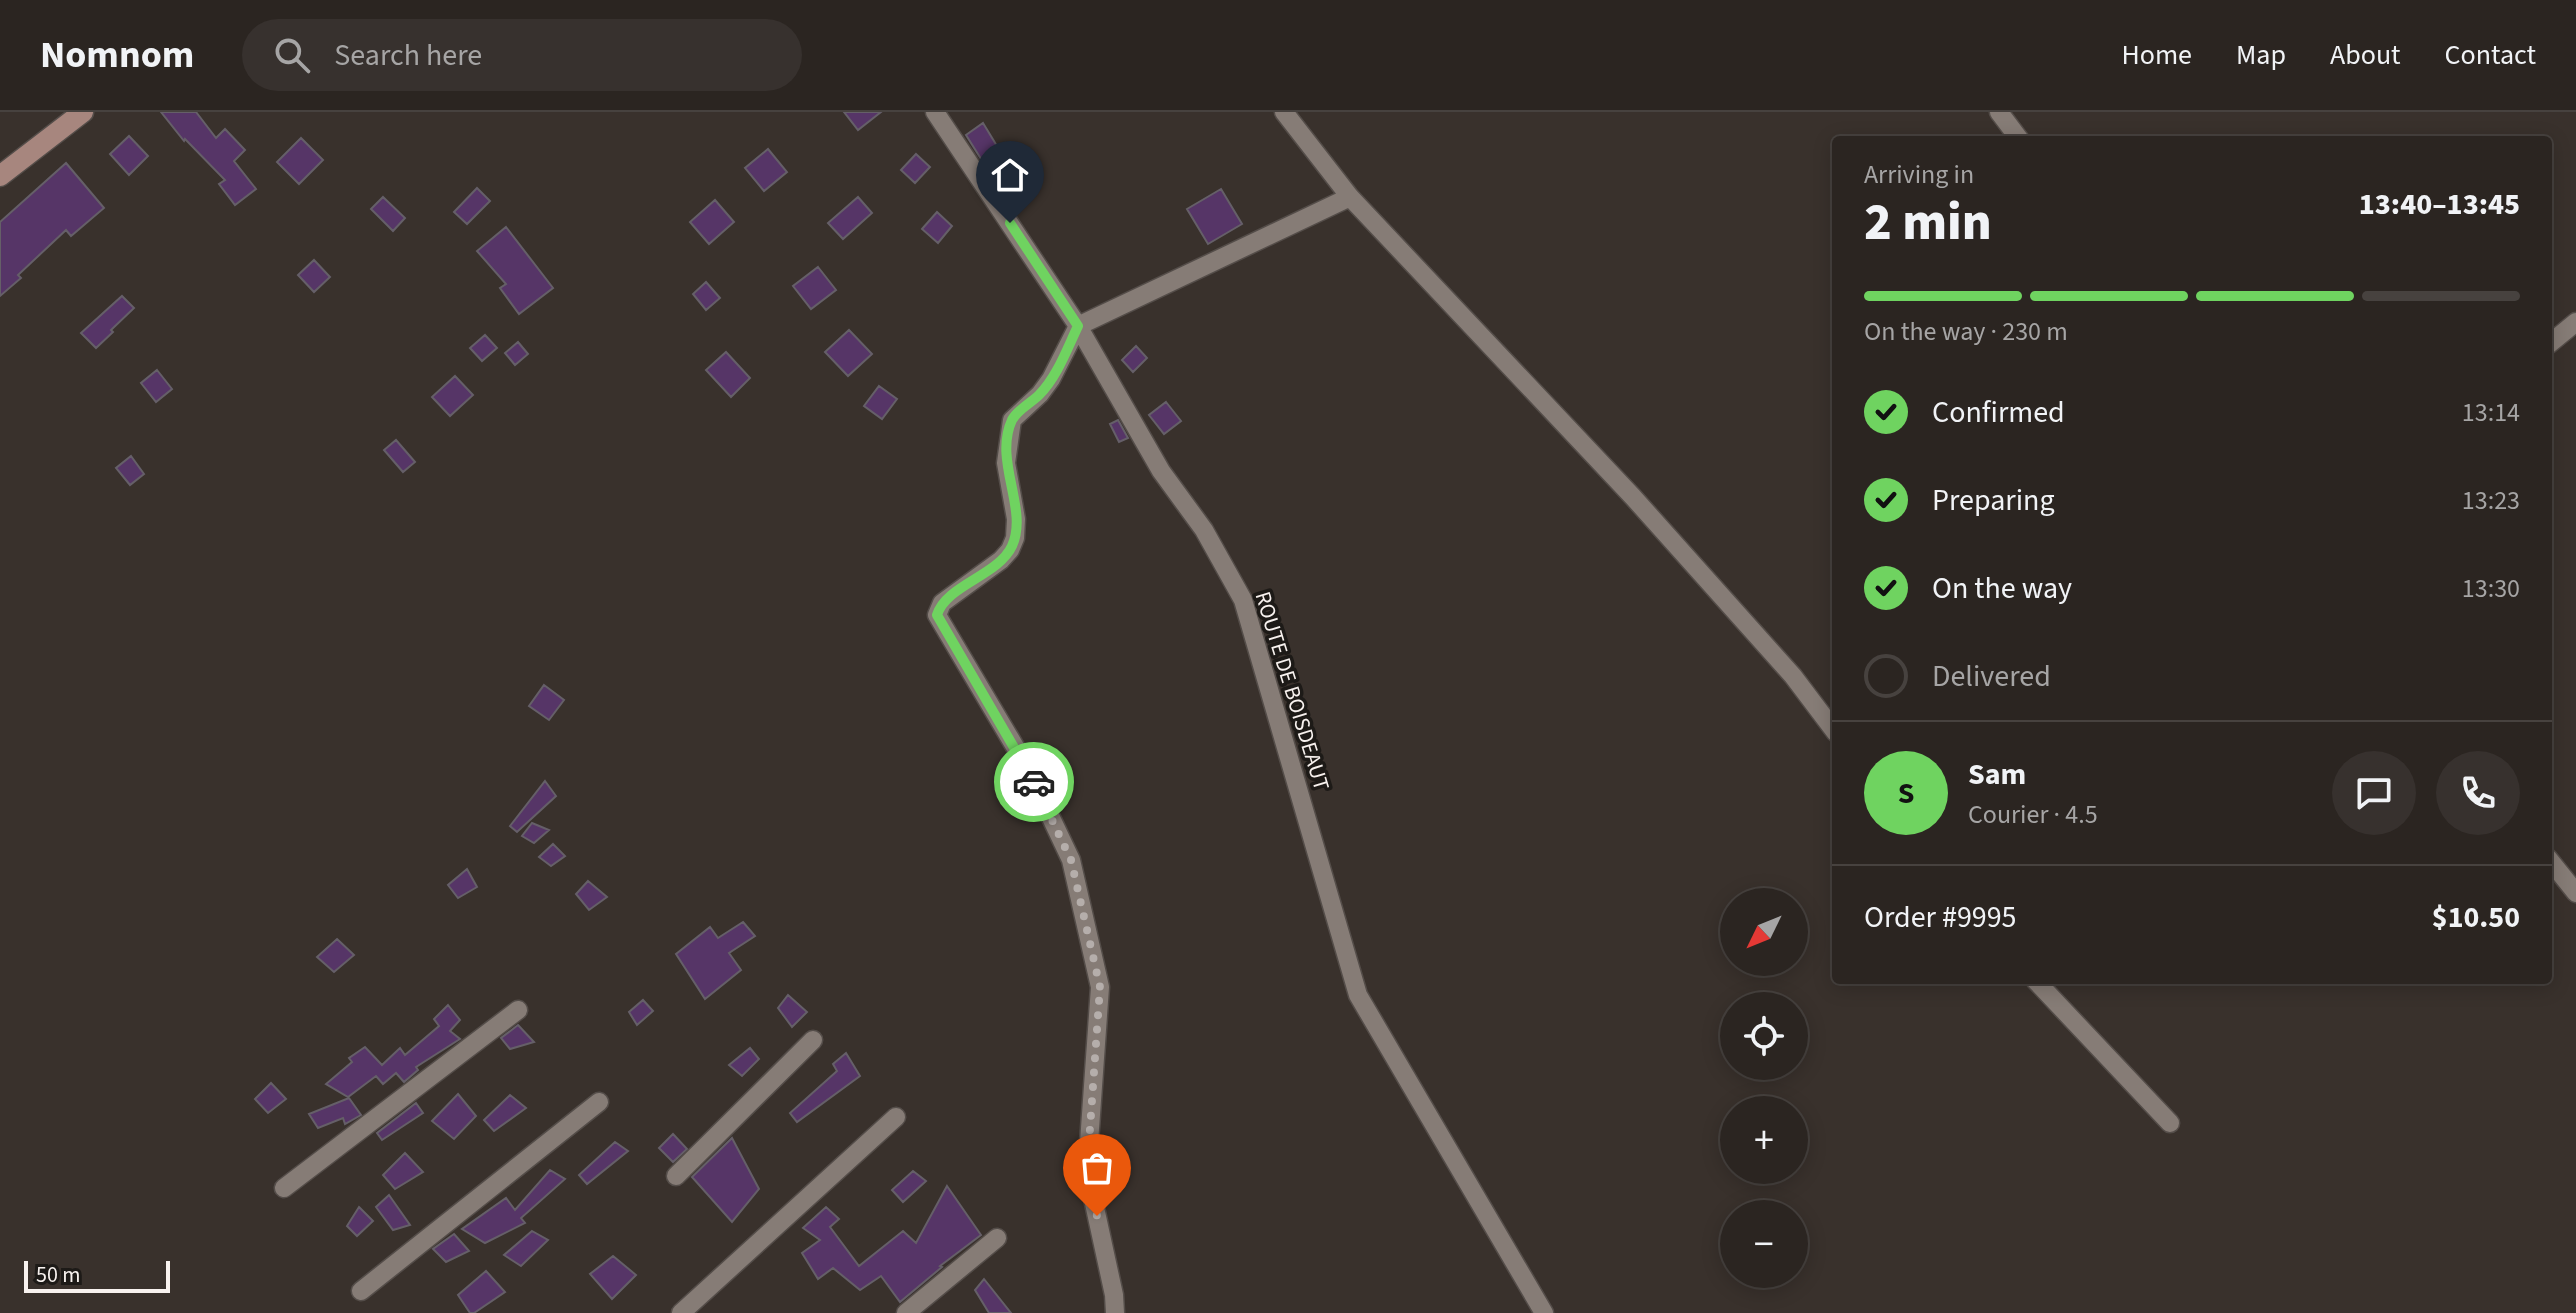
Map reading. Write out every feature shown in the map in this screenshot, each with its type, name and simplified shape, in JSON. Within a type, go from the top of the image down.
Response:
[{"type":"street","points":[[0,176],[83,112]]},
{"type":"street","name":"ROUTE DE BOISDEAUT","points":[[935,112],[1078,326],[1161,471],[1204,530],[1243,600],[1358,995],[1544,1313]]},
{"type":"street","points":[[1284,112],[1350,197],[1633,497],[1793,676],[1832,728]]},
{"type":"street","points":[[1999,112],[2017,136]]},
{"type":"street","points":[[1115,1313],[1114,1295],[1087,1171],[1100,987],[1071,860],[1027,767],[937,615],[942,603],[1010,550],[1015,538],[1016,519],[1006,463],[1012,420],[1051,379],[1078,326],[1350,197]]},
{"type":"street","points":[[2552,342],[2576,322]]},
{"type":"street","points":[[2552,863],[2576,893]]},
{"type":"street","points":[[2039,984],[2170,1123]]},
{"type":"street","points":[[284,1188],[518,1010]]},
{"type":"street","points":[[676,1176],[813,1040]]},
{"type":"street","points":[[361,1291],[599,1102]]},
{"type":"street","points":[[681,1313],[896,1117]]},
{"type":"street","points":[[906,1313],[997,1238]]},
{"type":"building","points":[[161,112],[196,112],[216,138],[225,129],[245,150],[234,161],[256,189],[235,205],[219,184],[225,180],[184,141]]},
{"type":"building","points":[[844,112],[881,112],[858,130]]},
{"type":"building","points":[[983,123],[1000,151],[983,162],[966,135]]},
{"type":"building","points":[[129,136],[148,156],[129,175],[110,154]]},
{"type":"building","points":[[301,138],[323,160],[299,184],[277,162]]},
{"type":"building","points":[[768,149],[787,172],[764,191],[745,168]]},
{"type":"building","points":[[916,154],[930,167],[915,183],[901,170]]},
{"type":"building","points":[[66,163],[104,208],[71,236],[66,230],[0,296],[0,222]]},
{"type":"building","points":[[477,188],[490,201],[467,224],[454,212]]},
{"type":"building","points":[[1221,189],[1242,224],[1208,244],[1187,209]]},
{"type":"building","points":[[383,197],[405,218],[393,231],[371,209]]},
{"type":"building","points":[[858,197],[872,213],[843,239],[828,223]]},
{"type":"building","points":[[715,200],[734,222],[709,244],[690,222]]},
{"type":"building","points":[[937,212],[952,226],[938,243],[922,229]]},
{"type":"building","points":[[506,227],[553,288],[519,314],[500,288],[506,284],[477,251]]},
{"type":"building","points":[[314,260],[330,277],[314,292],[298,275]]},
{"type":"building","points":[[818,267],[836,290],[811,309],[793,286]]},
{"type":"building","points":[[706,282],[720,298],[706,310],[693,294]]},
{"type":"building","points":[[122,296],[134,308],[96,348],[81,333]]},
{"type":"building","points":[[849,330],[872,354],[848,376],[825,352]]},
{"type":"building","points":[[485,335],[497,348],[482,361],[470,348]]},
{"type":"building","points":[[518,342],[528,354],[515,365],[505,353]]},
{"type":"building","points":[[1136,346],[1147,358],[1133,372],[1122,360]]},
{"type":"building","points":[[726,352],[750,378],[731,397],[706,370]]},
{"type":"building","points":[[157,370],[172,389],[156,402],[141,383]]},
{"type":"building","points":[[455,376],[473,395],[450,416],[432,397]]},
{"type":"building","points":[[879,386],[897,399],[882,419],[864,406]]},
{"type":"building","points":[[1166,402],[1181,421],[1164,434],[1149,415]]},
{"type":"building","points":[[1118,420],[1128,438],[1119,442],[1110,424]]},
{"type":"building","points":[[396,440],[415,462],[403,472],[384,450]]},
{"type":"building","points":[[131,456],[144,474],[130,485],[116,468]]},
{"type":"building","points":[[544,685],[564,700],[549,720],[529,706]]},
{"type":"building","points":[[545,781],[556,796],[517,832],[510,826]]},
{"type":"building","points":[[532,823],[549,830],[534,843],[522,836]]},
{"type":"building","points":[[553,844],[565,856],[551,866],[539,857]]},
{"type":"building","points":[[467,869],[477,887],[458,898],[448,885]]},
{"type":"building","points":[[588,881],[607,897],[589,910],[576,894]]},
{"type":"building","points":[[743,922],[755,936],[729,953],[741,970],[705,999],[676,954],[710,927],[718,938]]},
{"type":"building","points":[[337,939],[354,955],[334,972],[317,957]]},
{"type":"building","points":[[788,995],[807,1012],[792,1027],[778,1008]]},
{"type":"building","points":[[643,1000],[653,1011],[637,1025],[629,1012]]},
{"type":"building","points":[[448,1005],[460,1020],[450,1031],[460,1039],[416,1067],[418,1070],[404,1082],[396,1073],[383,1084],[376,1076],[348,1097],[326,1084],[352,1062],[349,1058],[365,1047],[382,1065],[400,1048],[405,1055],[439,1026],[434,1019]]},
{"type":"building","points":[[518,1025],[534,1042],[510,1049],[501,1038]]},
{"type":"building","points":[[750,1048],[759,1059],[742,1076],[729,1065]]},
{"type":"building","points":[[846,1053],[860,1076],[797,1122],[790,1113],[837,1071],[833,1064]]},
{"type":"building","points":[[271,1083],[286,1099],[268,1113],[255,1099]]},
{"type":"building","points":[[458,1094],[476,1116],[454,1139],[432,1121]]},
{"type":"building","points":[[510,1095],[526,1108],[494,1131],[484,1120]]},
{"type":"building","points":[[349,1098],[361,1115],[345,1124],[343,1118],[318,1128],[309,1114]]},
{"type":"building","points":[[416,1103],[423,1113],[382,1140],[377,1133]]},
{"type":"building","points":[[673,1134],[687,1149],[673,1162],[659,1148]]},
{"type":"building","points":[[732,1138],[759,1189],[732,1222],[692,1177]]},
{"type":"building","points":[[615,1142],[628,1151],[587,1184],[579,1175]]},
{"type":"building","points":[[405,1153],[423,1172],[395,1189],[383,1175]]},
{"type":"building","points":[[550,1170],[565,1179],[521,1218],[525,1223],[485,1243],[462,1229],[506,1198],[515,1210]]},
{"type":"building","points":[[913,1171],[926,1181],[903,1202],[892,1190]]},
{"type":"building","points":[[947,1186],[981,1235],[900,1302],[881,1276],[860,1290],[833,1268],[818,1279],[802,1253],[820,1240],[803,1228],[826,1207],[839,1219],[830,1227],[859,1266],[903,1231],[916,1243]]},
{"type":"building","points":[[389,1195],[410,1225],[393,1230],[376,1207]]},
{"type":"building","points":[[359,1207],[373,1221],[357,1236],[347,1226]]},
{"type":"building","points":[[532,1231],[548,1240],[521,1266],[504,1255]]},
{"type":"building","points":[[454,1234],[469,1251],[446,1262],[433,1249]]},
{"type":"building","points":[[613,1256],[636,1275],[612,1299],[590,1274]]},
{"type":"building","points":[[486,1271],[505,1292],[470,1313],[458,1295]]},
{"type":"building","points":[[984,1279],[1011,1313],[989,1313],[975,1290]]},
{"type":"way so far","points":[[1034,782],[1071,860],[1100,987],[1087,1171],[1097,1216]]},
{"type":"route","points":[[1010,223],[1078,326],[1051,379],[1012,420],[1006,463],[1016,519],[1015,538],[1010,550],[942,603],[937,615],[1034,782]]}]
